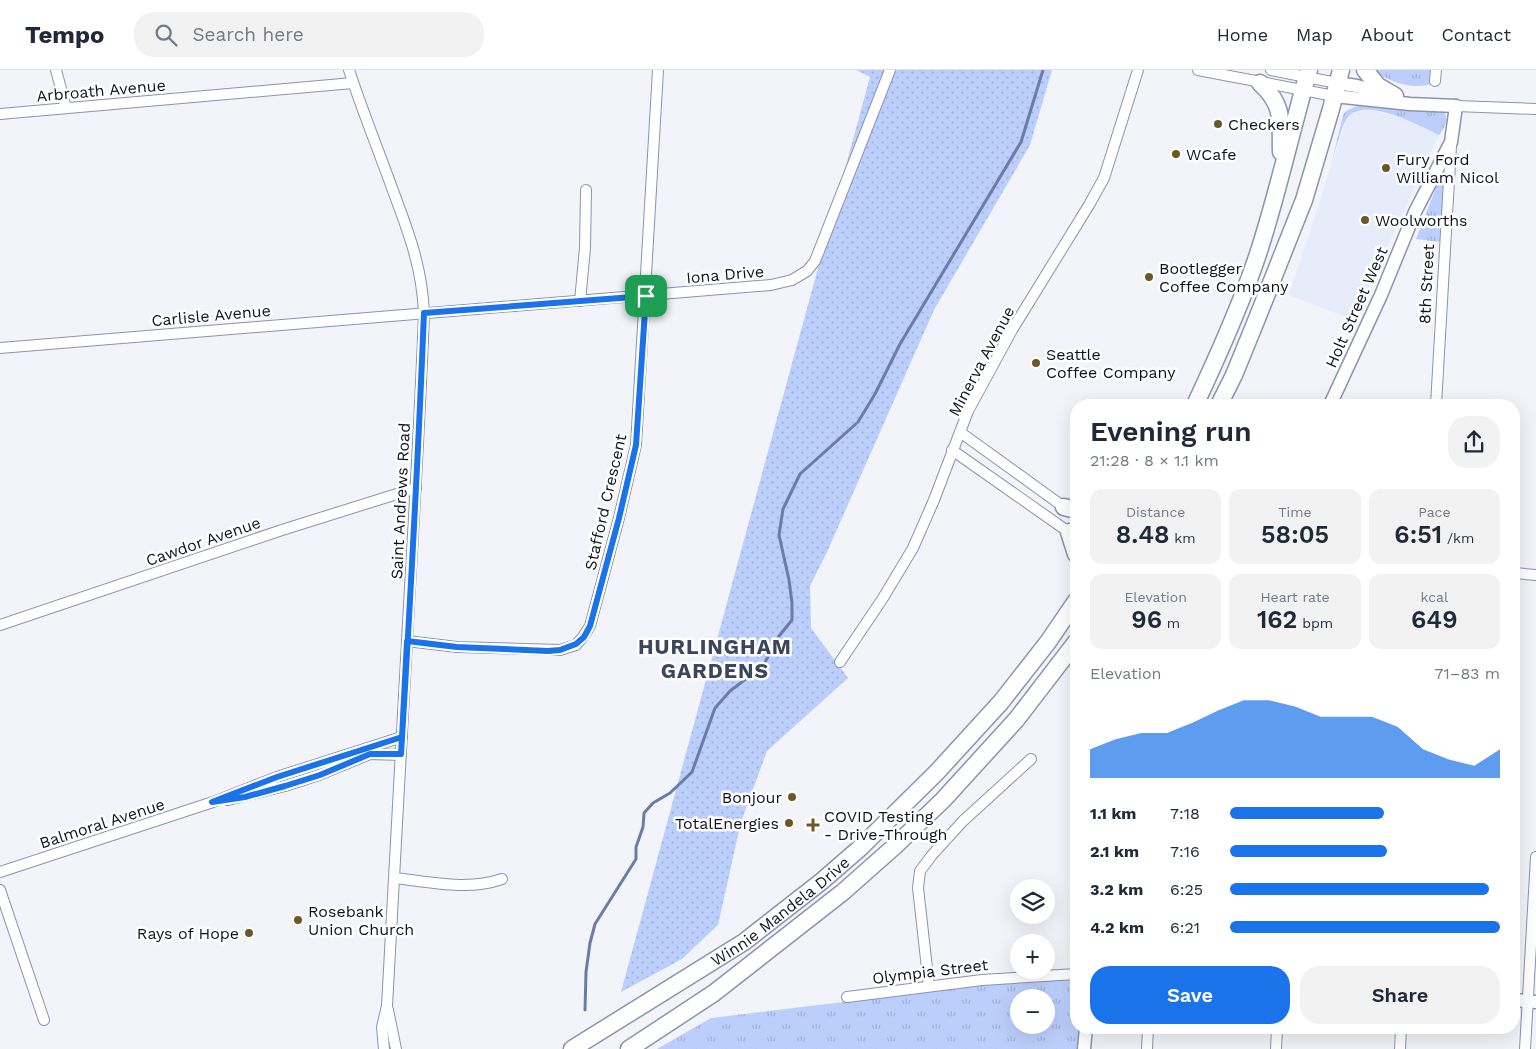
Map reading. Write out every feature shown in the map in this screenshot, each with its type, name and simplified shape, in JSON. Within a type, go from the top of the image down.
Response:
[{"type":"main road","points":[[1364,70],[1378,86],[1395,96]]},
{"type":"main road","points":[[1265,76],[1270,92],[1280,111],[1281,152],[1268,220]]},
{"type":"main road","points":[[1197,399],[1258,255],[1306,80]]},
{"type":"main road","points":[[1222,399],[1253,330],[1304,200],[1337,83]]},
{"type":"main road","name":"Winnie Mandela Drive","points":[[572,1049],[744,942],[822,881],[860,848],[931,779],[1002,702],[1070,610]]},
{"type":"main road","name":"Winnie Mandela Drive","points":[[629,1049],[714,993],[836,898],[895,846],[943,800],[1016,720],[1070,650]]},
{"type":"street","points":[[56,70],[66,108]]},
{"type":"street","name":"Saint Andrews Road","points":[[348,70],[408,229],[420,267],[424,290],[416,488],[395,878],[387,1006],[382,1027],[384,1049]]},
{"type":"street","name":"Stafford Crescent","points":[[407,641],[457,647],[548,651],[566,649],[584,637],[592,618],[619,518],[636,445],[658,70]]},
{"type":"street","name":"Iona Drive","points":[[424,313],[771,285],[792,280],[807,271],[815,261],[890,70]]},
{"type":"street","name":"Minerva Avenue","points":[[840,662],[883,598],[912,548],[934,500],[968,411],[1012,330],[1104,178],[1138,70]]},
{"type":"street","points":[[1198,70],[1337,83],[1395,96],[1456,106]]},
{"type":"street","points":[[1265,76],[1306,80]]},
{"type":"street","name":"Arbroath Avenue","points":[[0,114],[353,83]]},
{"type":"street","points":[[1337,83],[1410,104],[1536,110]]},
{"type":"street","name":"8th Street","points":[[1436,399],[1451,142],[1456,106]]},
{"type":"street","name":"Holt Street West","points":[[1333,399],[1381,295],[1414,212],[1451,142]]},
{"type":"street","points":[[580,301],[586,248],[586,190]]},
{"type":"street","name":"Carlisle Avenue","points":[[0,348],[424,313]]},
{"type":"street","points":[[960,432],[1070,510]]},
{"type":"street","points":[[952,450],[1070,534]]},
{"type":"street","name":"Cawdor Avenue","points":[[0,625],[282,530],[416,488]]},
{"type":"street","points":[[1520,573],[1536,574]]},
{"type":"street","name":"Balmoral Avenue","points":[[0,872],[212,802],[304,768],[402,737]]},
{"type":"street","name":"Balmoral Avenue","points":[[212,802],[261,793],[308,779],[370,754],[401,754]]},
{"type":"street","points":[[929,986],[918,888],[920,871],[932,854],[963,821],[1031,759]]},
{"type":"street","points":[[304,768],[308,779]]},
{"type":"street","points":[[1525,1049],[1532,1002],[1536,857]]},
{"type":"street","points":[[395,878],[463,885],[483,884],[502,879]]},
{"type":"street","points":[[0,890],[44,1020]]},
{"type":"street","name":"Olympia Street","points":[[847,997],[929,986],[1070,974]]},
{"type":"street","name":"Saint Andrews Road","points":[[387,1006],[396,1049]]},
{"type":"street","points":[[1084,1049],[1085,1034]]},
{"type":"street","points":[[1147,1049],[1148,1034]]},
{"type":"street","points":[[1276,1049],[1277,1034]]},
{"type":"street","points":[[1400,1049],[1401,1034]]},
{"type":"shaded area","points":[[1362,109],[1405,118],[1439,135],[1354,320],[1289,295],[1345,124],[1355,111]]},
{"type":"green space","points":[[856,70],[1052,70],[1030,145],[934,310],[827,552],[810,586],[811,628],[848,678],[767,751],[741,822],[718,925],[682,959],[621,992],[870,77]]},
{"type":"green space","points":[[1375,70],[1434,70],[1433,84],[1418,86],[1402,84],[1388,79]]},
{"type":"green space","points":[[1359,105],[1438,109],[1444,112],[1445,127],[1439,135],[1420,125],[1380,111],[1356,111],[1345,121],[1330,169],[1343,115],[1346,111]]},
{"type":"green space","points":[[1446,162],[1440,242],[1416,239]]},
{"type":"green space","points":[[1070,975],[1070,1034],[1079,1034],[1078,1049],[657,1049],[711,1018],[1035,979],[1055,979],[1055,977]]},
{"type":"waterway","points":[[585,1010],[586,972],[595,924],[636,859],[636,847],[643,827],[644,813],[653,803],[670,793],[692,772],[715,708],[730,691],[763,666],[779,636],[792,620],[789,580],[779,535],[783,509],[800,474],[858,422],[875,394],[900,344],[1021,142],[1043,70]]},
{"type":"place","name":"Checkers","points":[[1218,124]]},
{"type":"place","name":"WCafe","points":[[1176,154]]},
{"type":"place","name":"Fury Ford William Nicol","points":[[1386,168]]},
{"type":"place","name":"Woolworths","points":[[1365,220]]},
{"type":"place","name":"Bootlegger Coffee Company","points":[[1149,277]]},
{"type":"place","name":"Seattle Coffee Company","points":[[1036,363]]},
{"type":"place","name":"Bonjour","points":[[792,797]]},
{"type":"place","name":"TotalEnergies","points":[[789,823]]},
{"type":"place","name":"COVID Testing - Drive-Through","points":[[813,825]]},
{"type":"place","name":"Rosebank Union Church","points":[[298,920]]},
{"type":"place","name":"Rays of Hope","points":[[249,933]]},
{"type":"district","name":"HURLINGHAM GARDENS","points":[[715,659]]},
{"type":"route","points":[[646,296],[424,313],[418,456],[404,689],[402,737],[401,754],[370,754],[320,775],[285,786],[245,797],[212,802],[277,777],[402,737],[407,641],[457,647],[548,651],[566,649],[584,637],[590,626],[619,518],[636,445],[646,296]]}]
